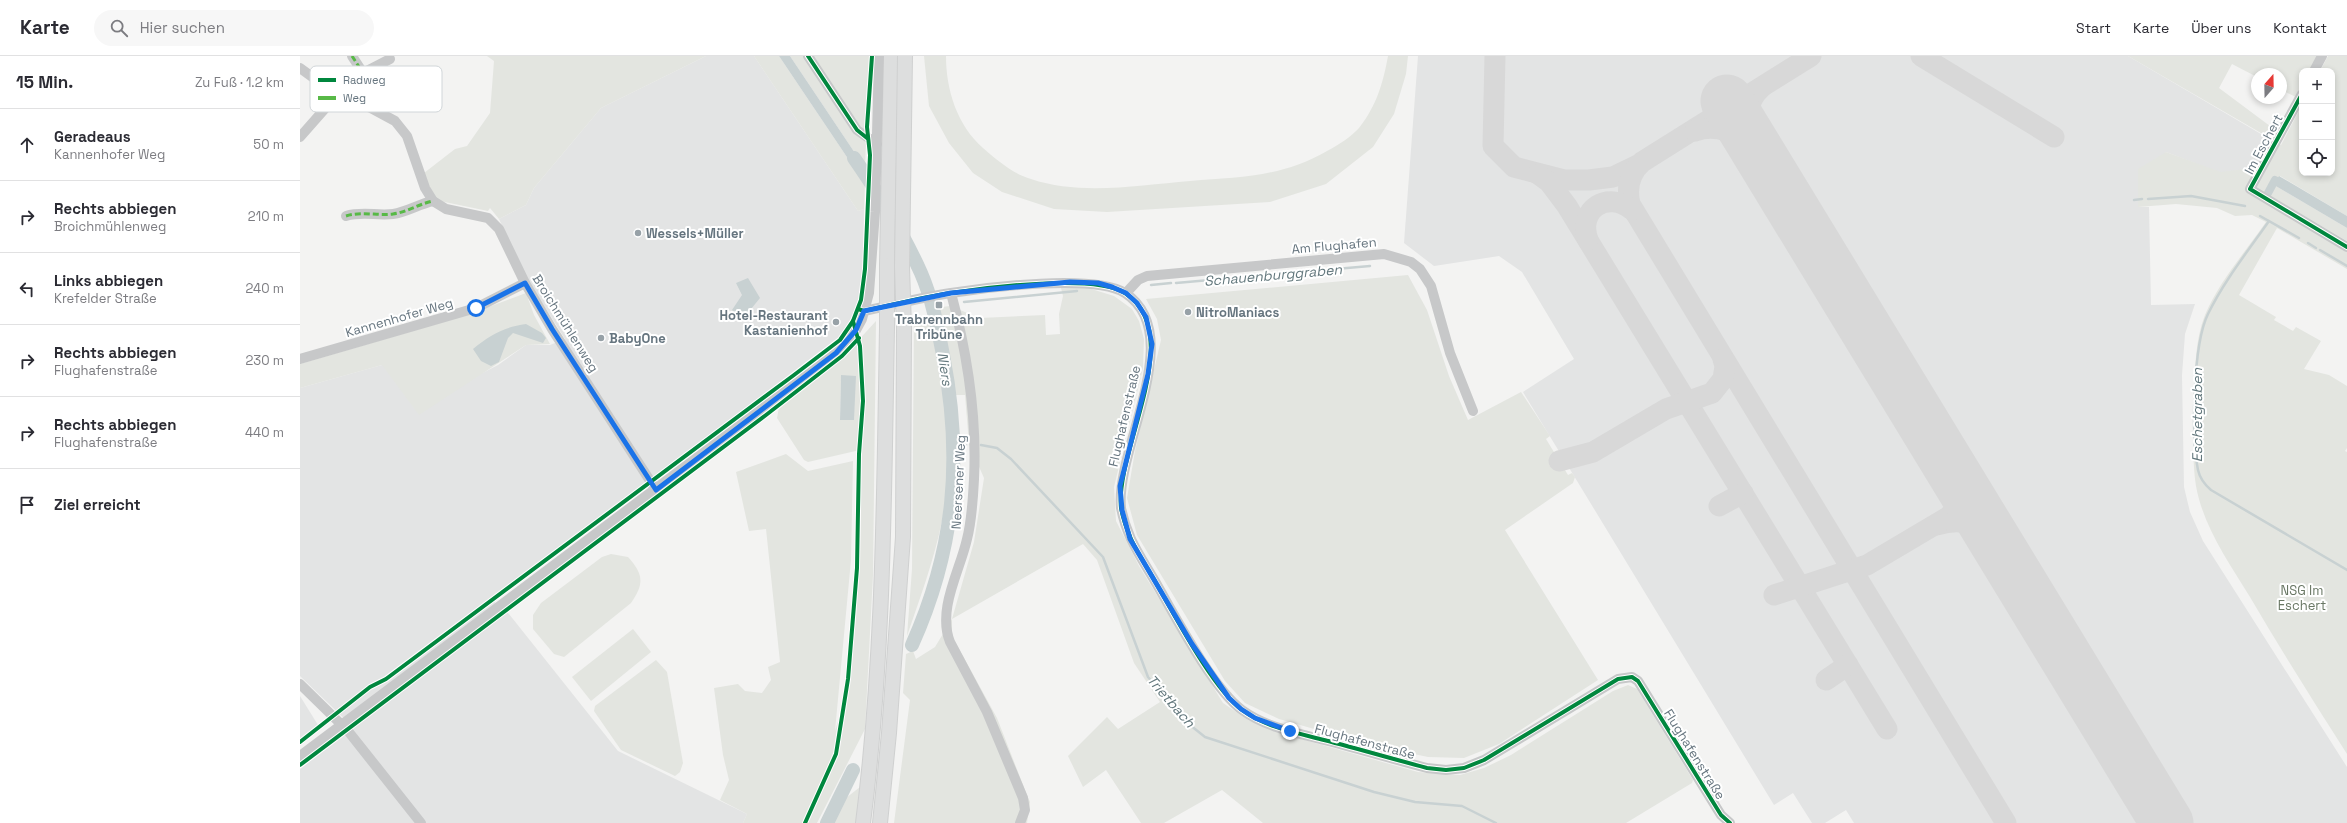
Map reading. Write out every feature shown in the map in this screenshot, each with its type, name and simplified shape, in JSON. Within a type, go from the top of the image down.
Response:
[{"type":"highway","points":[[863,823],[872,730],[880,605],[887,328],[890,56]]},
{"type":"highway","points":[[880,823],[889,733],[903,537],[904,328],[902,267],[906,56]]},
{"type":"street","points":[[352,56],[358,66]]},
{"type":"street","points":[[808,56],[857,130],[877,144]]},
{"type":"street","points":[[300,756],[656,490],[836,353],[856,330],[864,311],[870,281],[875,212],[879,56]]},
{"type":"street","points":[[2316,68],[2322,56]]},
{"type":"street","points":[[376,66],[390,59]]},
{"type":"street","points":[[300,68],[310,75]]},
{"type":"street","name":"Im Eschert","points":[[2299,99],[2250,189],[2347,247]]},
{"type":"street","points":[[300,137],[322,112]]},
{"type":"street","points":[[346,216],[358,213],[370,215],[395,214],[422,203],[433,201],[425,188],[406,136],[395,121],[378,112]]},
{"type":"street","name":"Broichmühlenweg","points":[[433,201],[446,209],[488,218],[499,228],[525,283],[552,329],[656,490]]},
{"type":"street","name":"Am Flughafen","points":[[1126,293],[1138,280],[1147,276],[1384,254],[1411,262],[1420,269],[1432,286],[1450,353],[1473,411]]},
{"type":"street","name":"Flughafenstraße","points":[[864,311],[913,302],[946,293],[1070,282],[1098,283],[1126,293],[1137,303],[1146,317],[1152,344],[1148,374],[1120,486],[1122,510],[1130,539],[1168,604],[1218,684],[1241,709],[1255,718],[1290,731],[1427,768],[1446,770],[1464,768],[1484,760],[1618,679],[1632,677],[1638,681],[1721,815],[1730,823]]},
{"type":"street","name":"Kannenhofer Weg","points":[[300,359],[476,308],[525,283]]},
{"type":"street","name":"Neersener Weg","points":[[946,293],[968,378],[973,421],[974,479],[968,538],[949,602],[946,628],[950,642],[995,731],[1023,798],[1025,810],[1020,823]]},
{"type":"street","points":[[300,684],[341,724],[421,823]]},
{"type":"shaded area","points":[[706,56],[754,56],[858,211],[864,209],[863,278],[857,306],[844,332],[837,340],[492,600],[509,614],[618,751],[747,814],[743,823],[300,823],[300,769],[354,728],[300,676],[300,388],[382,365],[471,379],[498,365],[526,345],[550,345],[565,339],[529,282],[499,219],[526,205],[534,188],[601,108]]},
{"type":"shaded area","points":[[779,56],[790,56],[865,168],[865,184]]},
{"type":"shaded area","points":[[1418,56],[2128,56],[2273,141],[2260,167],[2221,173],[2166,152],[2138,207],[2149,207],[2151,305],[2195,304],[2185,334],[2182,375],[2184,487],[2190,512],[2203,541],[2347,767],[2347,823],[1854,823],[1846,810],[1825,823],[1812,823],[1793,793],[1774,805],[1523,392],[1574,359],[1522,272],[1499,256],[1434,266],[1404,243]]},
{"type":"shaded area","points":[[2279,176],[2347,216],[2347,228],[2274,185]]},
{"type":"shaded area","points":[[748,278],[760,298],[742,320],[732,310],[742,295],[736,283]]},
{"type":"shaded area","points":[[526,324],[542,333],[546,338],[543,343],[513,333],[508,338],[499,362],[491,366],[481,361],[473,349],[498,332],[511,327]]},
{"type":"shaded area","points":[[841,375],[856,376],[854,420],[840,420]]},
{"type":"shaded area","points":[[300,696],[318,725],[300,739]]},
{"type":"green space","points":[[487,56],[706,56],[601,108],[534,188],[526,205],[499,219],[490,208],[488,211],[440,201],[431,193],[424,173],[455,149],[467,146],[490,113],[494,61]]},
{"type":"green space","points":[[754,56],[779,56],[865,184],[864,209],[858,211]]},
{"type":"green space","points":[[790,56],[804,56],[866,142],[865,168]]},
{"type":"green space","points":[[811,56],[869,56],[866,131],[863,130]]},
{"type":"green space","points":[[924,56],[946,56],[948,81],[960,118],[974,139],[1000,162],[1024,177],[1050,184],[1070,187],[1110,188],[1244,177],[1277,171],[1310,160],[1340,143],[1359,128],[1375,102],[1384,75],[1388,56],[1408,56],[1406,74],[1394,114],[1373,147],[1326,184],[1270,202],[1107,212],[1054,209],[1002,192],[973,173],[949,143],[929,106]]},
{"type":"green space","points":[[2128,56],[2317,56],[2311,68],[2299,68],[2299,91],[2296,97],[2287,93],[2287,68],[2251,68],[2251,74],[2232,64],[2219,88],[2278,132],[2273,140]]},
{"type":"green space","name":"NSG Im Eschert","points":[[2328,56],[2347,56],[2347,216],[2280,176],[2274,185],[2347,228],[2347,241],[2269,195],[2347,250],[2347,269],[2277,228],[2239,295],[2276,317],[2274,320],[2293,331],[2296,327],[2321,341],[2304,369],[2329,375],[2347,386],[2347,448],[2345,451],[2347,452],[2347,754],[2218,544],[2204,515],[2196,486],[2193,453],[2193,429],[2196,355],[2199,335],[2205,315],[2217,291],[2266,222],[2252,215],[2235,216],[2217,208],[2176,204],[2138,207],[2138,169],[2166,152],[2221,172],[2260,167],[2261,158],[2273,140],[2281,145],[2299,111],[2299,176],[2335,176],[2335,68],[2322,68]]},
{"type":"green space","points":[[1408,275],[1427,310],[1449,376],[1468,420],[1521,392],[1550,436],[1546,439],[1568,475],[1572,473],[1575,477],[1573,483],[1505,530],[1598,680],[1499,744],[1464,758],[1428,757],[1367,744],[1279,719],[1245,703],[1225,681],[1137,535],[1127,498],[1135,451],[1161,340],[1157,319],[1146,299]]},
{"type":"green space","points":[[1061,288],[1088,288],[1114,296],[1132,309],[1139,321],[1144,339],[1143,368],[1114,487],[1116,521],[1139,566],[1223,703],[1248,720],[1276,732],[1418,772],[1460,775],[1484,768],[1511,755],[1613,691],[1628,685],[1637,689],[1693,780],[1692,783],[1626,823],[1263,823],[1222,790],[1164,823],[1141,823],[1106,770],[1083,787],[1068,756],[1107,717],[1118,729],[1160,702],[1134,663],[1097,560],[1083,544],[952,619],[974,542],[984,478],[969,444],[965,395],[955,395],[934,308],[950,306],[980,318],[1045,315],[1046,335],[1060,334],[1059,314],[1063,296]]},
{"type":"green space","points":[[526,293],[534,315],[550,344],[526,345],[419,415],[382,365],[300,388],[300,364],[467,315]]},
{"type":"green space","points":[[931,316],[946,391],[949,445],[948,471],[946,497],[939,536],[907,636],[912,569],[914,318]]},
{"type":"green space","points":[[876,321],[873,575],[865,729],[817,823],[743,823],[747,814],[720,800],[729,780],[723,755],[714,688],[738,684],[745,691],[762,693],[771,680],[768,667],[780,662],[766,529],[749,531],[736,472],[786,454],[808,471],[853,461],[851,560],[835,731],[848,689],[856,617],[860,450],[808,462],[804,460],[777,418],[779,407],[843,357]],"holes":[[[841,376],[856,376],[840,419]]]},
{"type":"green space","points":[[611,554],[628,557],[637,569],[640,585],[635,596],[631,603],[564,657],[554,654],[533,629],[533,615],[541,603],[602,557]]},
{"type":"green space","points":[[952,619],[952,636],[997,718],[1030,802],[1027,823],[894,823],[910,700],[903,693],[906,654],[913,651],[916,659],[935,647]]},
{"type":"green space","points":[[633,629],[651,652],[591,701],[572,677]]},
{"type":"green space","points":[[656,660],[667,672],[683,763],[680,772],[675,776],[621,750],[594,711],[595,706]]},
{"type":"green space","points":[[860,787],[856,823],[832,823],[846,798]]},
{"type":"waterway","name":"Niers","points":[[854,158],[890,214],[921,273],[937,324],[949,393],[953,430],[953,467],[951,503],[946,538],[938,574],[912,645]]},
{"type":"waterway","points":[[2268,193],[2275,180],[2285,185]]},
{"type":"waterway","name":"Schauenburggraben","points":[[2148,199],[2191,196],[2245,206]]},
{"type":"waterway","name":"Schauenburggraben","points":[[2134,200],[2142,199]]},
{"type":"waterway","name":"Schauenburggraben","points":[[2260,216],[2299,238]]},
{"type":"waterway","name":"Eschetgraben","points":[[2269,221],[2221,290],[2208,314],[2203,328],[2196,368],[2194,414],[2194,436],[2198,470],[2206,486],[2211,490],[2347,570]]},
{"type":"waterway","name":"Schauenburggraben","points":[[2308,243],[2316,248]]},
{"type":"waterway","name":"Schauenburggraben","points":[[2320,250],[2347,266]]},
{"type":"waterway","name":"Schauenburggraben","points":[[1176,283],[1370,266]]},
{"type":"waterway","name":"Schauenburggraben","points":[[1151,285],[1171,283]]},
{"type":"waterway","name":"Schauenburggraben","points":[[964,302],[1077,291]]},
{"type":"waterway","name":"Trietbach","points":[[955,443],[966,445]]},
{"type":"waterway","name":"Trietbach","points":[[981,445],[997,448],[1011,459],[1103,557],[1148,677],[1185,721],[1205,737],[1374,792],[1415,802],[1462,806],[1496,823]]},
{"type":"waterway","name":"Niers","points":[[827,823],[853,770]]},
{"type":"taxiway","points":[[1495,56],[1493,146],[1514,167],[1564,180],[1589,180],[1613,177],[1640,164]]},
{"type":"taxiway","points":[[1811,56],[1642,162],[1634,171],[1630,181],[1628,192],[1630,204],[2006,823]]},
{"type":"taxiway","points":[[1921,56],[2054,137]]},
{"type":"taxiway","points":[[1755,147],[1749,123],[1749,108],[1751,101],[1761,88]]},
{"type":"taxiway","points":[[1695,131],[1712,128],[1727,131],[1755,147]]},
{"type":"taxiway","points":[[1538,174],[1549,182],[1567,206],[1887,729]]},
{"type":"taxiway","points":[[1588,240],[1586,229],[1587,219],[1597,206],[1613,202],[1623,204],[1632,210]]},
{"type":"taxiway","points":[[1559,461],[1593,452],[1666,409],[1712,393],[1723,379],[1725,366],[1723,359]]},
{"type":"taxiway","points":[[1774,595],[1867,565],[1948,517],[1958,504],[1959,489],[1957,478]]},
{"type":"taxiway","points":[[1719,506],[1743,493]]},
{"type":"taxiway","points":[[1937,525],[1947,522],[1965,522],[1986,533],[1999,547]]},
{"type":"taxiway","points":[[1826,680],[1848,665]]},
{"type":"runway","points":[[1727,101],[2167,823]]},
{"type":"marked path","points":[[352,56],[358,66]]},
{"type":"marked path","points":[[346,216],[358,214],[393,214],[433,201]]},
{"type":"cycle path","points":[[808,56],[857,130],[867,138]]},
{"type":"cycle path","points":[[300,742],[370,687],[386,679],[840,340],[853,321],[861,300],[865,269],[870,155],[867,127],[872,56]]},
{"type":"cycle path","points":[[2299,99],[2250,189],[2347,247]]},
{"type":"cycle path","points":[[858,309],[864,311],[968,290],[1014,285],[1067,283],[1090,284],[1110,287],[1125,293],[1143,312],[1150,336],[1150,363],[1122,484],[1121,508],[1124,520],[1137,550],[1195,651],[1219,686],[1231,700],[1251,716],[1292,732],[1427,768],[1446,770],[1464,768],[1484,760],[1618,679],[1632,677],[1638,681],[1721,815],[1730,823]]},
{"type":"cycle path","points":[[805,823],[836,754],[848,679],[857,568],[859,454],[863,401],[860,346],[853,321]]},
{"type":"cycle path","points":[[300,765],[766,415],[842,356],[859,338]]},
{"type":"place","name":"Wessels+Müller","points":[[638,233]]},
{"type":"place","name":"Trabrennbahn Tribüne","points":[[939,305]]},
{"type":"place","name":"NitroManiacs","points":[[1188,312]]},
{"type":"place","name":"Hotel-Restaurant Kastanienhof","points":[[836,322]]},
{"type":"place","name":"BabyOne","points":[[601,338]]},
{"type":"route","points":[[476,308],[525,283],[552,329],[656,490],[836,353],[856,330],[864,311],[951,293],[1070,282],[1098,283],[1126,293],[1137,303],[1146,317],[1152,344],[1148,374],[1120,486],[1122,510],[1130,539],[1192,644],[1229,698],[1241,709],[1255,718],[1290,731]]}]
